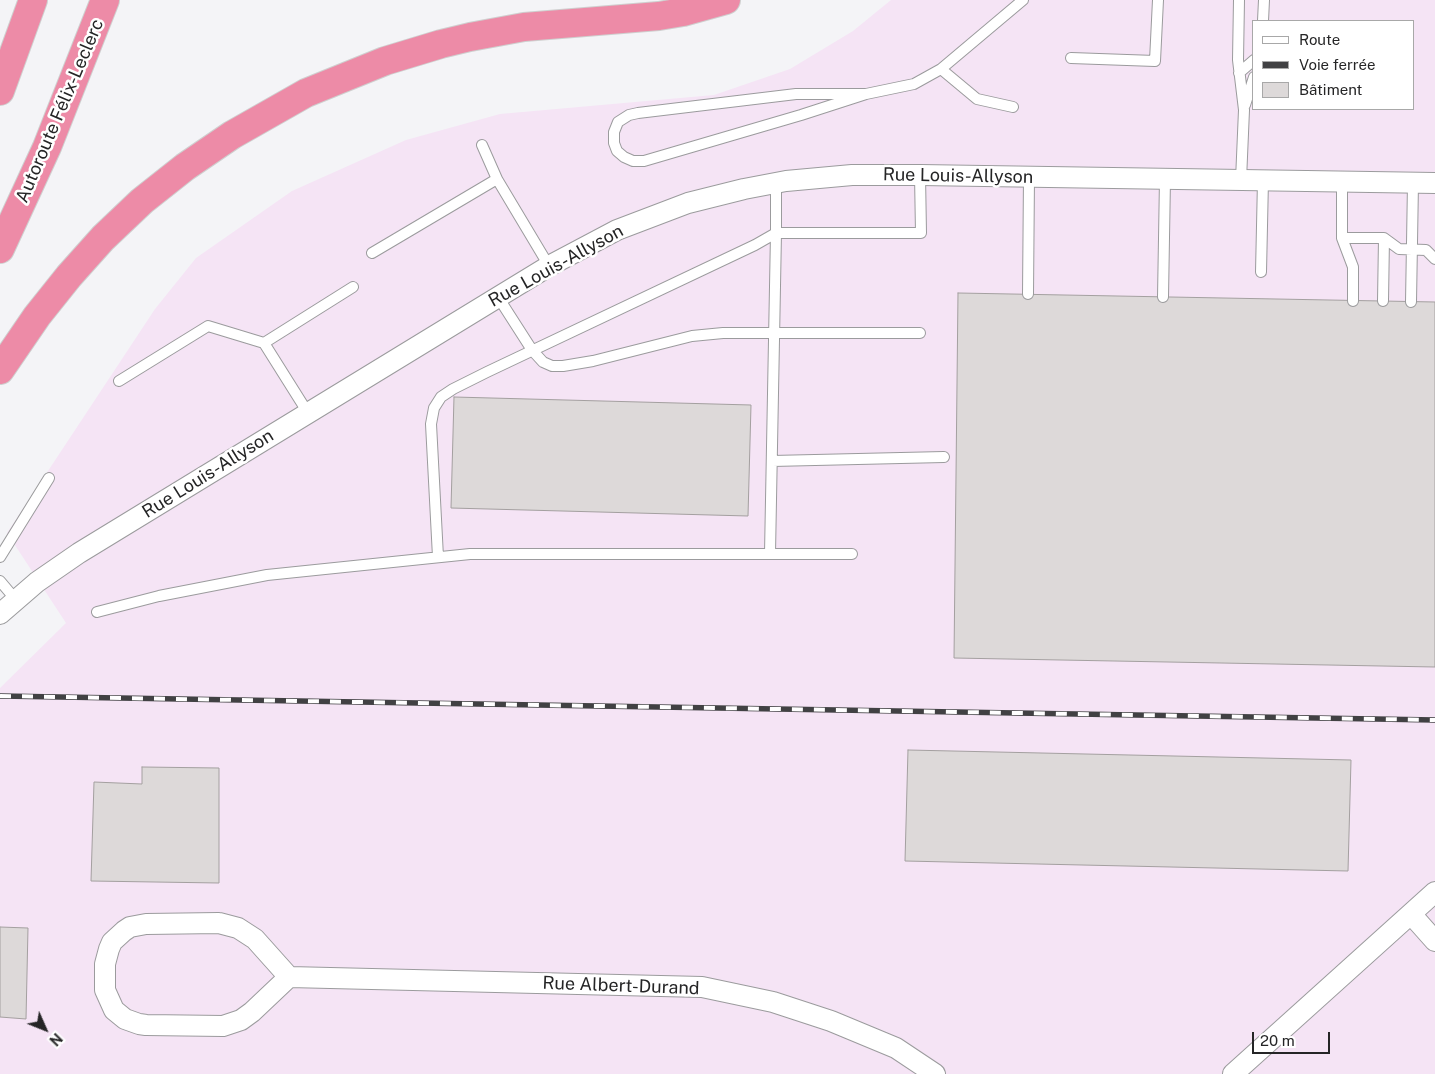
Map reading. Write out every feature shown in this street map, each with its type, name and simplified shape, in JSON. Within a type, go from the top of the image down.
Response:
[{"type":"highway","points":[[0,91],[33,0]]},
{"type":"highway","name":"Autoroute Félix-Leclerc","points":[[0,250],[47,147],[105,0]]},
{"type":"highway","points":[[0,370],[37,316],[69,276],[103,238],[142,201],[185,167],[224,140],[306,93],[385,61],[470,37],[524,28],[659,16],[683,12],[726,0]]},
{"type":"street","name":"Rue Louis-Allyson","points":[[0,614],[50,573],[79,553],[549,266],[600,237],[652,216],[706,198],[776,182],[830,176],[920,175],[1435,183]]},
{"type":"street","points":[[1233,1074],[1435,892]]},
{"type":"street","points":[[1411,914],[1435,941]]},
{"type":"street","points":[[219,923],[238,928],[255,939],[289,977],[252,1012],[240,1020],[224,1026],[146,1024],[132,1022],[114,1010],[107,997],[105,983],[106,956],[112,942],[130,927],[146,924],[219,923]]},
{"type":"street","name":"Rue Albert-Durand","points":[[289,977],[702,988],[773,1002],[831,1021],[896,1048],[935,1074]]},
{"type":"lane","points":[[866,94],[796,94],[638,113],[629,115],[618,122],[614,132],[614,143],[624,158],[633,161],[644,161],[866,94],[914,84],[941,69],[1023,0]]},
{"type":"lane","points":[[1071,58],[1155,61],[1158,0]]},
{"type":"lane","points":[[1239,0],[1238,60],[1244,110],[1241,180]]},
{"type":"lane","points":[[1262,20],[1264,0]]},
{"type":"lane","points":[[1240,73],[1252,62]]},
{"type":"lane","points":[[941,69],[977,99],[1013,107]]},
{"type":"lane","points":[[1244,110],[1252,84]]},
{"type":"lane","points":[[482,145],[497,179],[549,266]]},
{"type":"lane","points":[[438,558],[431,424],[434,408],[441,397],[453,389],[532,350],[776,234],[921,233],[920,175]]},
{"type":"lane","points":[[1028,294],[1029,177]]},
{"type":"lane","points":[[1163,297],[1165,178]]},
{"type":"lane","points":[[372,253],[497,179]]},
{"type":"lane","points":[[1261,272],[1263,180]]},
{"type":"lane","points":[[770,554],[776,182]]},
{"type":"lane","points":[[1342,182],[1342,238],[1353,267],[1353,301]]},
{"type":"lane","points":[[1411,302],[1413,183]]},
{"type":"lane","points":[[1342,238],[1384,238],[1399,249],[1426,250],[1435,259]]},
{"type":"lane","points":[[1383,301],[1384,238]]},
{"type":"lane","points":[[264,343],[353,287]]},
{"type":"lane","points":[[498,297],[532,350],[543,362],[552,366],[593,361],[692,336],[722,333],[920,333]]},
{"type":"lane","points":[[120,381],[208,326],[264,343],[308,413]]},
{"type":"lane","points":[[772,460],[944,457]]},
{"type":"lane","points":[[0,557],[49,478]]},
{"type":"lane","points":[[97,612],[159,596],[266,575],[470,554],[852,554]]},
{"type":"lane","points":[[0,581],[16,600]]},
{"type":"shaded area","points":[[891,0],[1435,0],[1435,1074],[0,1074],[0,688],[66,623],[7,533],[155,309],[196,258],[292,191],[406,140],[500,114],[714,95],[790,69],[853,31]]},
{"type":"building","points":[[958,293],[1435,302],[1435,667],[954,658]]},
{"type":"building","points":[[454,397],[751,405],[748,516],[451,508]]},
{"type":"building","points":[[908,750],[1351,760],[1348,871],[905,861]]},
{"type":"building","points":[[142,767],[219,768],[219,883],[91,881],[94,782],[142,784]]},
{"type":"building","points":[[0,927],[28,928],[26,1019],[0,1017]]},
{"type":"railway","points":[[0,696],[1435,720]]}]
